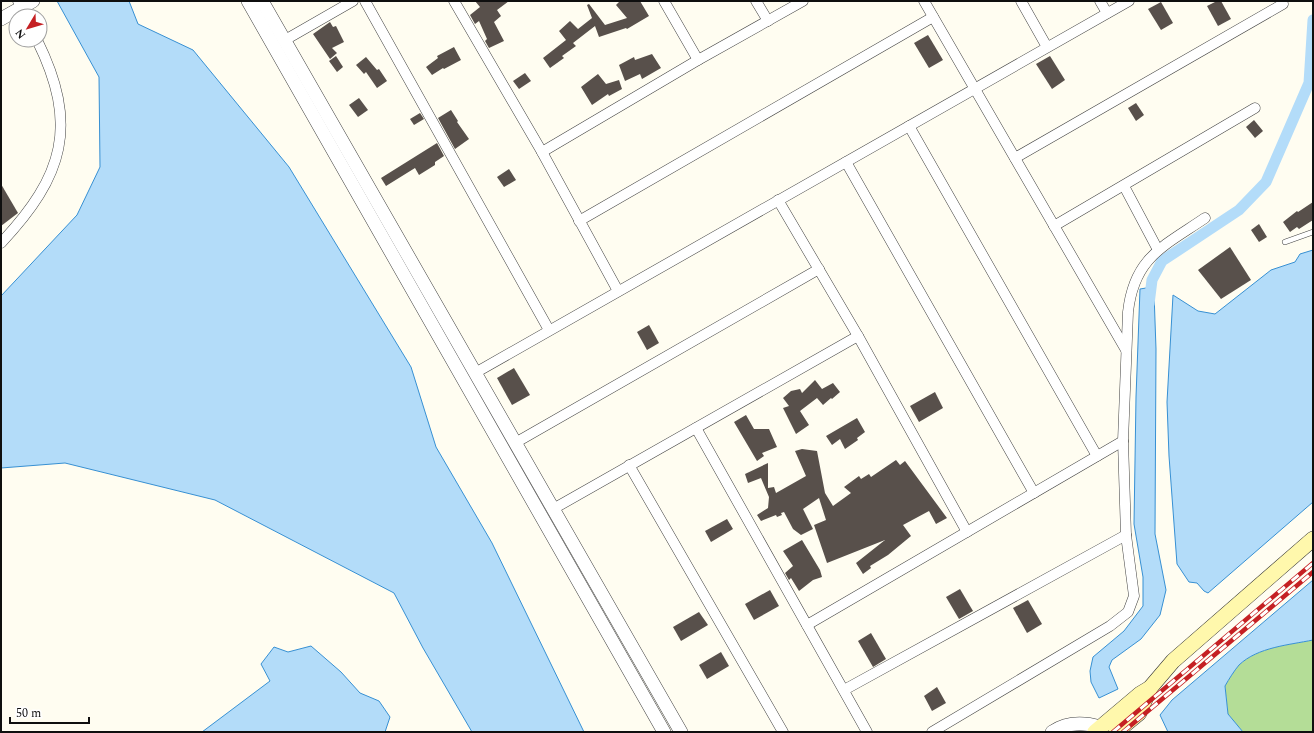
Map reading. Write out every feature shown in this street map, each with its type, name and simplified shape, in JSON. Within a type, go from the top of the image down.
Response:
[{"type":"main road","points":[[1098,730],[1140,694],[1150,688],[1181,654],[1313,539]]},
{"type":"main road","points":[[1116,732],[1139,713],[1150,688]]},
{"type":"street","points":[[248,1],[664,732]]},
{"type":"street","points":[[262,1],[681,732]]},
{"type":"street","points":[[285,40],[353,1]]},
{"type":"street","points":[[364,1],[549,330]]},
{"type":"street","points":[[454,1],[542,152],[618,291]]},
{"type":"street","points":[[664,1],[698,60]]},
{"type":"street","points":[[756,1],[768,21]]},
{"type":"street","points":[[542,152],[698,60],[802,1]]},
{"type":"street","points":[[924,1],[1126,350]]},
{"type":"street","points":[[1021,1],[1047,47]]},
{"type":"street","points":[[1100,1],[1107,13]]},
{"type":"street","points":[[475,372],[1128,1]]},
{"type":"street","points":[[1015,158],[1283,4]]},
{"type":"street","points":[[1,19],[25,6]]},
{"type":"street","points":[[579,221],[933,17]]},
{"type":"street","points":[[1,243],[27,213],[44,190],[52,173],[57,156],[60,141],[58,96],[52,71],[41,48]]},
{"type":"street","points":[[1054,226],[1255,108]]},
{"type":"street","points":[[909,126],[1097,456]]},
{"type":"street","points":[[846,162],[1034,493]]},
{"type":"street","points":[[1124,186],[1158,250]]},
{"type":"street","points":[[778,200],[858,336],[967,532]]},
{"type":"street","points":[[932,732],[1021,680],[1122,618],[1131,606],[1134,596],[1126,535],[1123,441],[1126,350],[1130,292],[1142,269],[1158,250],[1205,218]]},
{"type":"street","points":[[515,443],[819,269]]},
{"type":"street","points":[[553,509],[858,336]]},
{"type":"street","points":[[696,428],[867,732]]},
{"type":"street","points":[[807,625],[1123,441]]},
{"type":"street","points":[[629,465],[783,732]]},
{"type":"street","points":[[844,690],[1126,535]]},
{"type":"street","points":[[1052,732],[1069,725],[1084,723],[1098,730]]},
{"type":"lane","points":[[1285,242],[1313,232]]},
{"type":"green space","points":[[1313,640],[1313,732],[1243,732],[1228,714],[1225,686],[1237,667],[1247,659],[1264,650]]},
{"type":"water","points":[[57,1],[129,1],[138,24],[193,50],[289,167],[411,367],[436,447],[492,543],[584,732],[472,732],[423,648],[394,593],[215,500],[65,463],[1,468],[1,296],[77,215],[100,167],[99,77]]},
{"type":"water","points":[[1313,250],[1313,502],[1208,593],[1204,591],[1197,583],[1189,582],[1177,564],[1169,456],[1167,402],[1173,295],[1198,311],[1215,314],[1271,270],[1295,262],[1300,254]]},
{"type":"water","points":[[1146,288],[1154,293],[1156,349],[1155,534],[1166,590],[1160,615],[1141,639],[1112,660],[1109,667],[1118,689],[1099,698],[1091,682],[1090,671],[1093,657],[1124,631],[1143,606],[1143,577],[1134,524],[1136,397],[1140,289]]},
{"type":"water","points":[[1313,580],[1313,640],[1284,645],[1255,654],[1239,665],[1225,686],[1228,714],[1243,732],[1168,732],[1160,715],[1172,700]]},
{"type":"water","points":[[311,646],[341,672],[360,693],[379,701],[390,717],[385,732],[202,732],[270,681],[261,664],[274,647],[288,652]]},
{"type":"building","points":[[475,1],[509,1],[497,10],[501,16],[494,22],[504,41],[489,48],[485,41],[487,39],[479,21],[475,24],[470,15],[480,7]]},
{"type":"building","points":[[620,1],[640,1],[649,16],[627,29],[626,28],[599,37],[595,26],[573,43],[576,46],[562,56],[564,58],[550,68],[543,58],[566,40],[559,31],[570,21],[578,29],[592,18],[587,5],[589,4],[605,25],[627,18],[616,5]]},
{"type":"building","points":[[1217,1],[1221,1],[1231,19],[1218,26],[1207,6]]},
{"type":"building","points":[[1161,2],[1173,23],[1161,30],[1148,9]]},
{"type":"building","points":[[330,22],[333,27],[336,26],[344,42],[332,48],[337,53],[330,59],[313,34]]},
{"type":"building","points":[[928,35],[943,60],[929,68],[914,43]]},
{"type":"building","points":[[454,47],[461,60],[432,75],[426,67],[438,58],[437,56]]},
{"type":"building","points":[[652,54],[661,68],[642,79],[640,74],[625,81],[619,65],[634,57],[635,60]]},
{"type":"building","points":[[336,56],[343,67],[337,72],[329,61]]},
{"type":"building","points":[[1050,56],[1065,80],[1052,89],[1036,64]]},
{"type":"building","points":[[366,57],[377,70],[379,69],[387,81],[377,88],[366,72],[364,74],[356,65]]},
{"type":"building","points":[[525,73],[531,81],[519,89],[513,81]]},
{"type":"building","points":[[598,74],[606,84],[619,80],[622,89],[609,96],[608,94],[592,105],[581,87]]},
{"type":"building","points":[[359,98],[368,110],[358,117],[349,105]]},
{"type":"building","points":[[1136,103],[1144,115],[1136,121],[1128,108]]},
{"type":"building","points":[[451,110],[458,121],[457,122],[469,139],[455,149],[438,118]]},
{"type":"building","points":[[420,113],[424,119],[414,125],[410,119]]},
{"type":"building","points":[[1254,120],[1263,131],[1255,138],[1246,127]]},
{"type":"building","points":[[437,143],[444,156],[435,162],[435,165],[419,175],[415,168],[386,186],[381,178]]},
{"type":"building","points":[[509,169],[516,180],[504,187],[497,177]]},
{"type":"building","points":[[1,184],[18,213],[1,226]]},
{"type":"building","points":[[1313,202],[1313,220],[1299,229],[1297,227],[1290,232],[1283,222],[1297,211],[1298,212]]},
{"type":"building","points":[[1259,224],[1267,237],[1259,242],[1251,230]]},
{"type":"building","points":[[1230,247],[1251,280],[1221,299],[1198,270]]},
{"type":"building","points":[[649,325],[659,343],[647,350],[637,332]]},
{"type":"building","points":[[514,368],[530,395],[512,405],[497,378]]},
{"type":"building","points":[[815,380],[822,389],[833,383],[840,392],[823,405],[817,398],[800,411],[809,425],[796,434],[783,408],[789,406],[783,398],[791,391],[800,389],[802,393]]},
{"type":"building","points":[[935,392],[943,408],[919,422],[910,406]]},
{"type":"building","points":[[746,415],[754,429],[769,429],[777,447],[762,453],[764,456],[757,461],[734,422]]},
{"type":"building","points":[[857,418],[865,432],[857,438],[858,440],[845,449],[840,439],[832,445],[826,436]]},
{"type":"building","points":[[802,449],[817,451],[825,493],[833,506],[851,493],[844,487],[859,476],[861,479],[869,474],[871,477],[896,460],[900,465],[905,461],[947,518],[936,524],[929,511],[903,525],[911,536],[888,555],[870,566],[871,568],[863,574],[856,563],[885,540],[827,563],[814,525],[826,520],[819,498],[803,509],[813,529],[801,535],[793,529],[784,512],[781,513],[782,515],[777,517],[776,515],[761,521],[757,515],[768,508],[769,497],[761,478],[748,483],[745,474],[768,463],[768,488],[774,487],[776,493],[806,476],[795,451]]},
{"type":"building","points":[[727,519],[733,529],[711,542],[705,531]]},
{"type":"building","points":[[802,540],[820,570],[822,577],[813,580],[799,591],[791,578],[789,580],[785,573],[793,566],[783,551]]},
{"type":"building","points":[[960,589],[973,611],[959,619],[946,597]]},
{"type":"building","points":[[770,590],[779,606],[754,620],[745,604]]},
{"type":"building","points":[[1028,600],[1042,624],[1027,633],[1013,608]]},
{"type":"building","points":[[699,612],[708,625],[681,641],[673,627]]},
{"type":"building","points":[[871,633],[886,659],[873,667],[858,641]]},
{"type":"building","points":[[721,652],[729,666],[707,679],[699,665]]},
{"type":"building","points":[[937,687],[946,703],[932,711],[924,696]]},
{"type":"waterway","points":[[1149,304],[1152,280],[1162,261],[1239,210],[1266,182],[1309,83],[1313,20]]},
{"type":"railway","points":[[1113,732],[1313,563]]},
{"type":"railway","points":[[1123,732],[1313,572]]}]
